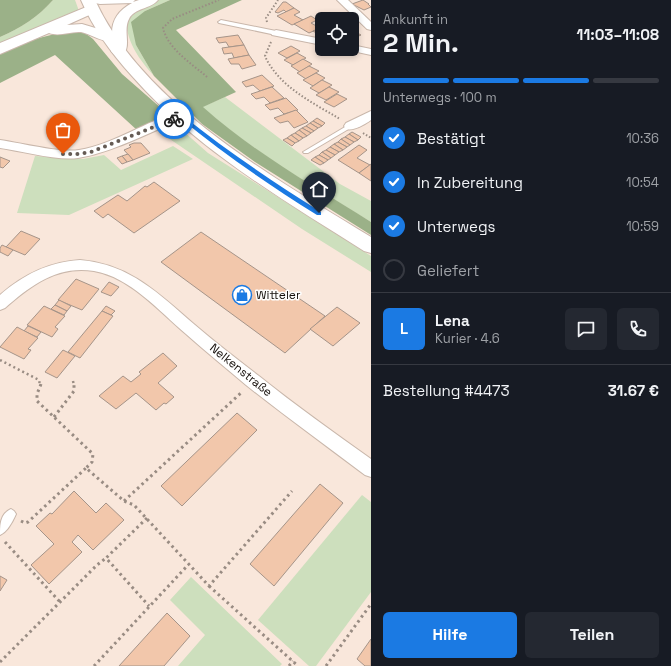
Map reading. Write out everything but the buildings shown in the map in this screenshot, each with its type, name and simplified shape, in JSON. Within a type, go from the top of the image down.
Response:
[{"type":"main road","points":[[27,38],[93,3],[128,0]]},
{"type":"main road","points":[[119,51],[118,28],[120,18],[131,9],[151,0]]},
{"type":"main road","points":[[93,3],[109,37],[119,51],[156,93],[180,116],[218,147],[268,181],[371,246]]},
{"type":"main road","points":[[0,49],[27,38],[54,30],[75,28],[86,29],[109,37]]},
{"type":"street","points":[[342,0],[371,27]]},
{"type":"street","points":[[276,33],[315,41]]},
{"type":"street","points":[[359,49],[371,52]]},
{"type":"street","points":[[350,126],[362,121],[371,114]]},
{"type":"street","points":[[0,144],[63,154],[78,154],[101,148],[180,116]]},
{"type":"street","name":"Nelkenstraße","points":[[0,304],[34,277],[51,270],[78,265],[96,266],[120,274],[132,282],[254,381],[371,469]]},
{"type":"lane","points":[[221,22],[276,33]]},
{"type":"lane","points":[[306,152],[350,126]]},
{"type":"lane","points":[[0,530],[11,514]]},
{"type":"path","points":[[207,77],[171,44],[163,32],[163,28],[172,19],[219,0]]},
{"type":"path","points":[[278,0],[266,18],[268,23],[274,27],[276,33],[265,56],[270,66],[292,88],[371,138]]},
{"type":"path","points":[[0,360],[39,380],[41,384],[37,394],[37,401],[92,454],[92,462],[28,522],[24,523],[11,514]]},
{"type":"path","points":[[54,418],[74,391],[75,387],[73,381]]},
{"type":"path","points":[[124,501],[254,381]]},
{"type":"path","points":[[86,468],[124,501],[134,505],[208,586],[298,666]]},
{"type":"path","points":[[208,586],[292,490]]},
{"type":"path","points":[[0,662],[147,518]]},
{"type":"path","points":[[0,536],[60,602]]},
{"type":"path","points":[[106,558],[149,606]]},
{"type":"path","points":[[94,666],[188,565]]},
{"type":"path","points":[[326,666],[371,604]]},
{"type":"path","points":[[289,666],[293,661]]},
{"type":"green space","points":[[0,0],[53,0],[29,22],[0,37]]},
{"type":"green space","points":[[53,0],[75,0],[79,11],[0,45],[0,37],[29,22]]},
{"type":"green space","points":[[159,0],[170,0],[145,11],[136,45],[154,76],[143,63],[131,43],[126,20],[138,9]]},
{"type":"green space","points":[[170,0],[242,0],[176,30],[236,92],[203,107],[263,154],[371,222],[371,235],[255,162],[202,124],[154,76],[136,45],[131,22],[145,11]]},
{"type":"green space","points":[[63,32],[85,33],[93,39],[122,74],[169,115],[138,131],[55,55],[0,83],[0,53],[31,40]]},
{"type":"green space","points":[[225,97],[340,184],[371,201],[371,222],[305,182],[263,154],[202,107]]},
{"type":"green space","points":[[174,123],[208,153],[371,256],[371,272],[302,229],[158,131]]},
{"type":"green space","points":[[173,146],[193,159],[69,215],[17,213],[35,156],[83,159],[104,155],[121,170]]},
{"type":"green space","points":[[362,495],[371,502],[371,592],[316,666],[309,666],[258,620]]},
{"type":"green space","points":[[191,577],[282,664],[280,666],[178,666],[205,635],[170,600]]},
{"type":"way so far","points":[[63,154],[91,152],[174,119]]},
{"type":"place","name":"Witteler","points":[[242,295]]},
{"type":"route","points":[[174,119],[180,116],[218,147],[319,213]]}]
